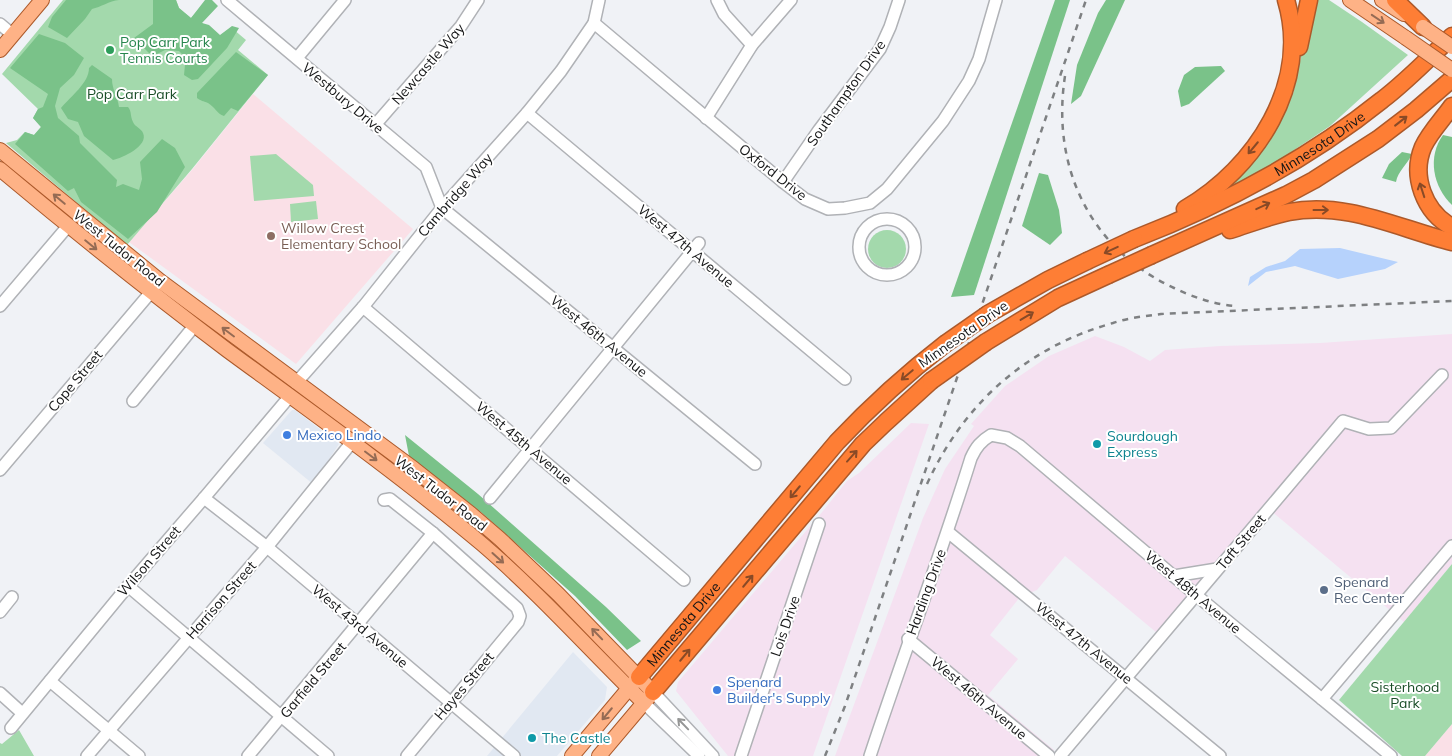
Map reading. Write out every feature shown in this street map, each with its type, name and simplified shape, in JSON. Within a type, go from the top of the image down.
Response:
[{"type":"highway","points":[[1134,239],[1157,223],[1198,201],[1215,188],[1231,173],[1261,138],[1278,106],[1286,84],[1293,49],[1292,24],[1286,0]]},
{"type":"highway","points":[[1278,106],[1285,97],[1290,85],[1309,0]]},
{"type":"highway","points":[[1395,0],[1423,27]]},
{"type":"highway","name":"Minnesota Drive","points":[[634,683],[837,442],[905,376],[945,344],[988,314],[1048,280],[1134,239],[1237,194],[1301,159],[1383,100],[1451,39]]},
{"type":"highway","name":"Minnesota Drive","points":[[649,698],[851,457],[886,422],[932,382],[986,342],[1058,298],[1286,195],[1314,180],[1378,139],[1452,79]]},
{"type":"highway","points":[[1452,106],[1426,141],[1421,155],[1418,174],[1427,203],[1440,218],[1452,226]]},
{"type":"highway","points":[[1152,255],[1272,216],[1309,210],[1339,210],[1367,216],[1447,242]]},
{"type":"main road","points":[[0,50],[42,0]]},
{"type":"main road","points":[[1350,0],[1452,70]]},
{"type":"main road","points":[[1382,0],[1423,27],[1451,39]]},
{"type":"main road","name":"West Tudor Road","points":[[0,150],[152,275],[358,428],[450,498],[500,539],[558,594],[634,683]]},
{"type":"main road","name":"West Tudor Road","points":[[0,169],[151,292],[417,490],[483,545],[649,698]]},
{"type":"main road","points":[[228,350],[239,349],[288,383],[296,383]]},
{"type":"main road","points":[[290,396],[297,392],[313,400],[350,427],[358,428]]},
{"type":"main road","name":"Minnesota Drive","points":[[572,756],[634,683]]},
{"type":"main road","name":"Minnesota Drive","points":[[599,756],[649,698]]},
{"type":"street","name":"Westbury Drive","points":[[227,0],[426,167],[442,208]]},
{"type":"street","points":[[297,58],[345,0]]},
{"type":"street","name":"Newcastle Way","points":[[375,125],[461,26],[478,0]]},
{"type":"street","name":"Cambridge Way","points":[[296,383],[364,307],[442,208],[527,113],[561,71],[594,23],[599,0]]},
{"type":"street","points":[[717,0],[724,14],[752,45]]},
{"type":"street","points":[[706,118],[752,45],[790,0]]},
{"type":"street","name":"Southampton Drive","points":[[783,182],[819,130],[880,49],[899,0]]},
{"type":"street","points":[[877,221],[870,203],[886,189],[943,121],[969,81],[979,59],[996,0]]},
{"type":"street","name":"Oxford Drive","points":[[594,23],[783,182],[806,199],[828,208],[845,208],[870,203]]},
{"type":"street","points":[[0,24],[13,35]]},
{"type":"street","name":"West 47th Avenue","points":[[527,113],[696,248],[845,379]]},
{"type":"street","name":"West 46th Avenue","points":[[442,208],[755,464]]},
{"type":"street","points":[[894,220],[902,224],[912,237],[914,254],[904,269],[897,273],[888,275],[872,271],[865,265],[861,257],[859,249],[863,232],[877,221],[894,220]]},
{"type":"street","points":[[0,306],[68,226]]},
{"type":"street","points":[[490,498],[696,248]]},
{"type":"street","name":"Cope Street","points":[[0,470],[151,292]]},
{"type":"street","name":"West 45th Avenue","points":[[364,307],[684,580]]},
{"type":"street","points":[[132,401],[195,325]]},
{"type":"street","name":"Taft Street","points":[[1060,756],[1343,421],[1369,429],[1391,428],[1442,375]]},
{"type":"street","name":"Wilson Street","points":[[11,728],[128,586],[290,396]]},
{"type":"street","name":"Harding Drive","points":[[870,756],[908,640],[948,532],[971,458],[976,448],[991,435]]},
{"type":"street","name":"West 48th Avenue","points":[[991,435],[1008,438],[1020,446],[1389,755]]},
{"type":"street","name":"Harrison Street","points":[[86,756],[268,547],[352,442]]},
{"type":"street","name":"West 43rd Avenue","points":[[204,498],[268,547],[514,756]]},
{"type":"street","points":[[384,500],[390,499],[434,533]]},
{"type":"street","name":"Lois Drive","points":[[741,756],[819,524]]},
{"type":"street","name":"West 47th Avenue","points":[[948,532],[1220,756]]},
{"type":"street","name":"Hayes Street","points":[[407,756],[518,622],[520,616],[517,608],[434,533]]},
{"type":"street","name":"Garfield Street","points":[[248,756],[434,533]]},
{"type":"street","points":[[1322,699],[1452,546]]},
{"type":"street","points":[[1174,576],[1217,570]]},
{"type":"street","points":[[128,586],[328,756]]},
{"type":"street","points":[[0,612],[12,597]]},
{"type":"street","name":"West 46th Avenue","points":[[908,640],[1049,756]]},
{"type":"street","points":[[50,681],[139,756]]},
{"type":"street","points":[[0,693],[22,713]]},
{"type":"street","name":"West Tudor Road","points":[[649,698],[687,747],[698,756]]},
{"type":"street","name":"West Tudor Road","points":[[649,698],[713,756]]},
{"type":"street","points":[[680,756],[687,747]]},
{"type":"shaded area","name":"Willow Crest Elementary School","points":[[253,94],[413,229],[296,364],[129,242],[192,170]]},
{"type":"shaded area","points":[[1452,334],[1452,564],[1404,622],[1264,505],[1157,633],[1065,556],[1037,590],[1020,597],[990,635],[1018,659],[988,695],[1054,750],[1049,756],[835,756],[923,518],[945,469],[974,426],[971,424],[1005,386],[1049,356],[1095,336],[1124,347],[1150,361],[1165,350],[1220,346],[1320,343]]},
{"type":"shaded area","points":[[292,410],[295,410],[339,444],[313,484],[263,443]]},
{"type":"shaded area","points":[[911,423],[929,424],[813,756],[728,756],[676,691],[678,682],[847,481],[859,473]]},
{"type":"shaded area","points":[[573,652],[607,687],[605,700],[557,756],[487,756]]},
{"type":"shaded area","points":[[1452,724],[1452,756],[1425,756]]},
{"type":"green space","name":"Pop Carr Park","points":[[63,0],[176,0],[179,8],[191,18],[200,8],[201,22],[222,40],[233,29],[246,40],[238,50],[268,75],[192,169],[127,245],[6,143],[17,140],[25,132],[34,135],[41,127],[33,118],[38,109],[2,74]]},
{"type":"green space","points":[[66,0],[119,0],[92,9],[67,38],[48,27],[52,17]]},
{"type":"green space","points":[[153,0],[176,0],[179,8],[191,18],[205,0],[212,0],[218,6],[202,23],[209,25],[220,35],[232,26],[239,28],[227,48],[198,79],[192,80],[184,75],[185,65],[188,60],[179,51],[165,50],[157,54],[149,53],[134,38],[153,24]]},
{"type":"green space","points":[[1055,0],[1070,0],[974,295],[951,297]]},
{"type":"green space","points":[[1106,0],[1125,0],[1081,96],[1071,104],[1077,65],[1098,13]]},
{"type":"green space","points":[[1313,0],[1329,0],[1408,55],[1330,126],[1251,179],[1212,197],[1275,125],[1293,94]]},
{"type":"green space","points":[[39,34],[65,43],[84,58],[74,75],[60,88],[55,106],[58,118],[79,136],[80,143],[117,180],[116,187],[123,184],[139,190],[142,179],[140,162],[162,139],[175,148],[185,167],[157,212],[128,239],[81,202],[74,188],[68,191],[15,144],[25,132],[34,135],[41,127],[33,118],[38,109],[43,107],[48,94],[10,68]]},
{"type":"green space","points":[[236,52],[268,75],[238,111],[231,108],[224,116],[208,103],[197,98],[197,93]]},
{"type":"green space","points":[[92,65],[112,79],[119,107],[128,107],[134,124],[143,133],[144,138],[139,147],[113,160],[84,136],[78,122],[68,119],[61,108],[83,84]]},
{"type":"green space","points":[[1221,66],[1225,71],[1189,104],[1181,107],[1178,91],[1184,75],[1195,67]]},
{"type":"green space","points":[[1443,135],[1452,137],[1452,205],[1440,190],[1434,172],[1435,153]]},
{"type":"green space","points":[[1402,152],[1412,154],[1396,182],[1382,178],[1389,164]]},
{"type":"green space","points":[[276,154],[313,185],[314,196],[254,201],[250,156]]},
{"type":"green space","points":[[1039,173],[1048,175],[1059,210],[1062,233],[1050,245],[1022,226]]},
{"type":"green space","points":[[316,201],[318,219],[291,222],[290,204]]},
{"type":"green space","points":[[887,230],[901,235],[906,249],[901,263],[887,268],[873,263],[868,249],[873,235]]},
{"type":"green space","points":[[405,435],[478,494],[606,607],[641,641],[627,650],[575,596],[482,513],[409,456]]},
{"type":"green space","name":"Sisterhood Park","points":[[1452,564],[1452,724],[1425,756],[1402,756],[1339,700]]},
{"type":"green space","points":[[19,730],[34,756],[0,756],[0,743],[2,744]]},
{"type":"water","points":[[1340,248],[1398,262],[1385,269],[1338,279],[1295,266],[1266,272],[1248,286],[1250,277],[1266,267],[1285,261],[1300,249]]},
{"type":"railway","points":[[825,756],[845,706],[1086,0]]},
{"type":"railway","points":[[1065,76],[1062,110],[1064,142],[1071,173],[1083,202],[1099,228],[1120,251],[1145,271],[1174,288],[1212,302],[1236,306]]},
{"type":"railway","points":[[927,484],[942,455],[979,404],[1026,363],[1082,333],[1137,317],[1161,314],[1452,301]]},
{"type":"place","name":"Pop Carr Park Tennis Courts","points":[[110,50]]},
{"type":"place","name":"Willow Crest Elementary School","points":[[271,236]]},
{"type":"place","name":"Mexico Lindo","points":[[287,435]]},
{"type":"place","name":"Sourdough Express","points":[[1097,444]]},
{"type":"place","name":"Spenard Rec Center","points":[[1324,590]]},
{"type":"place","name":"Spenard Builder's Supply","points":[[717,690]]},
{"type":"place","name":"The Castle","points":[[532,738]]}]
